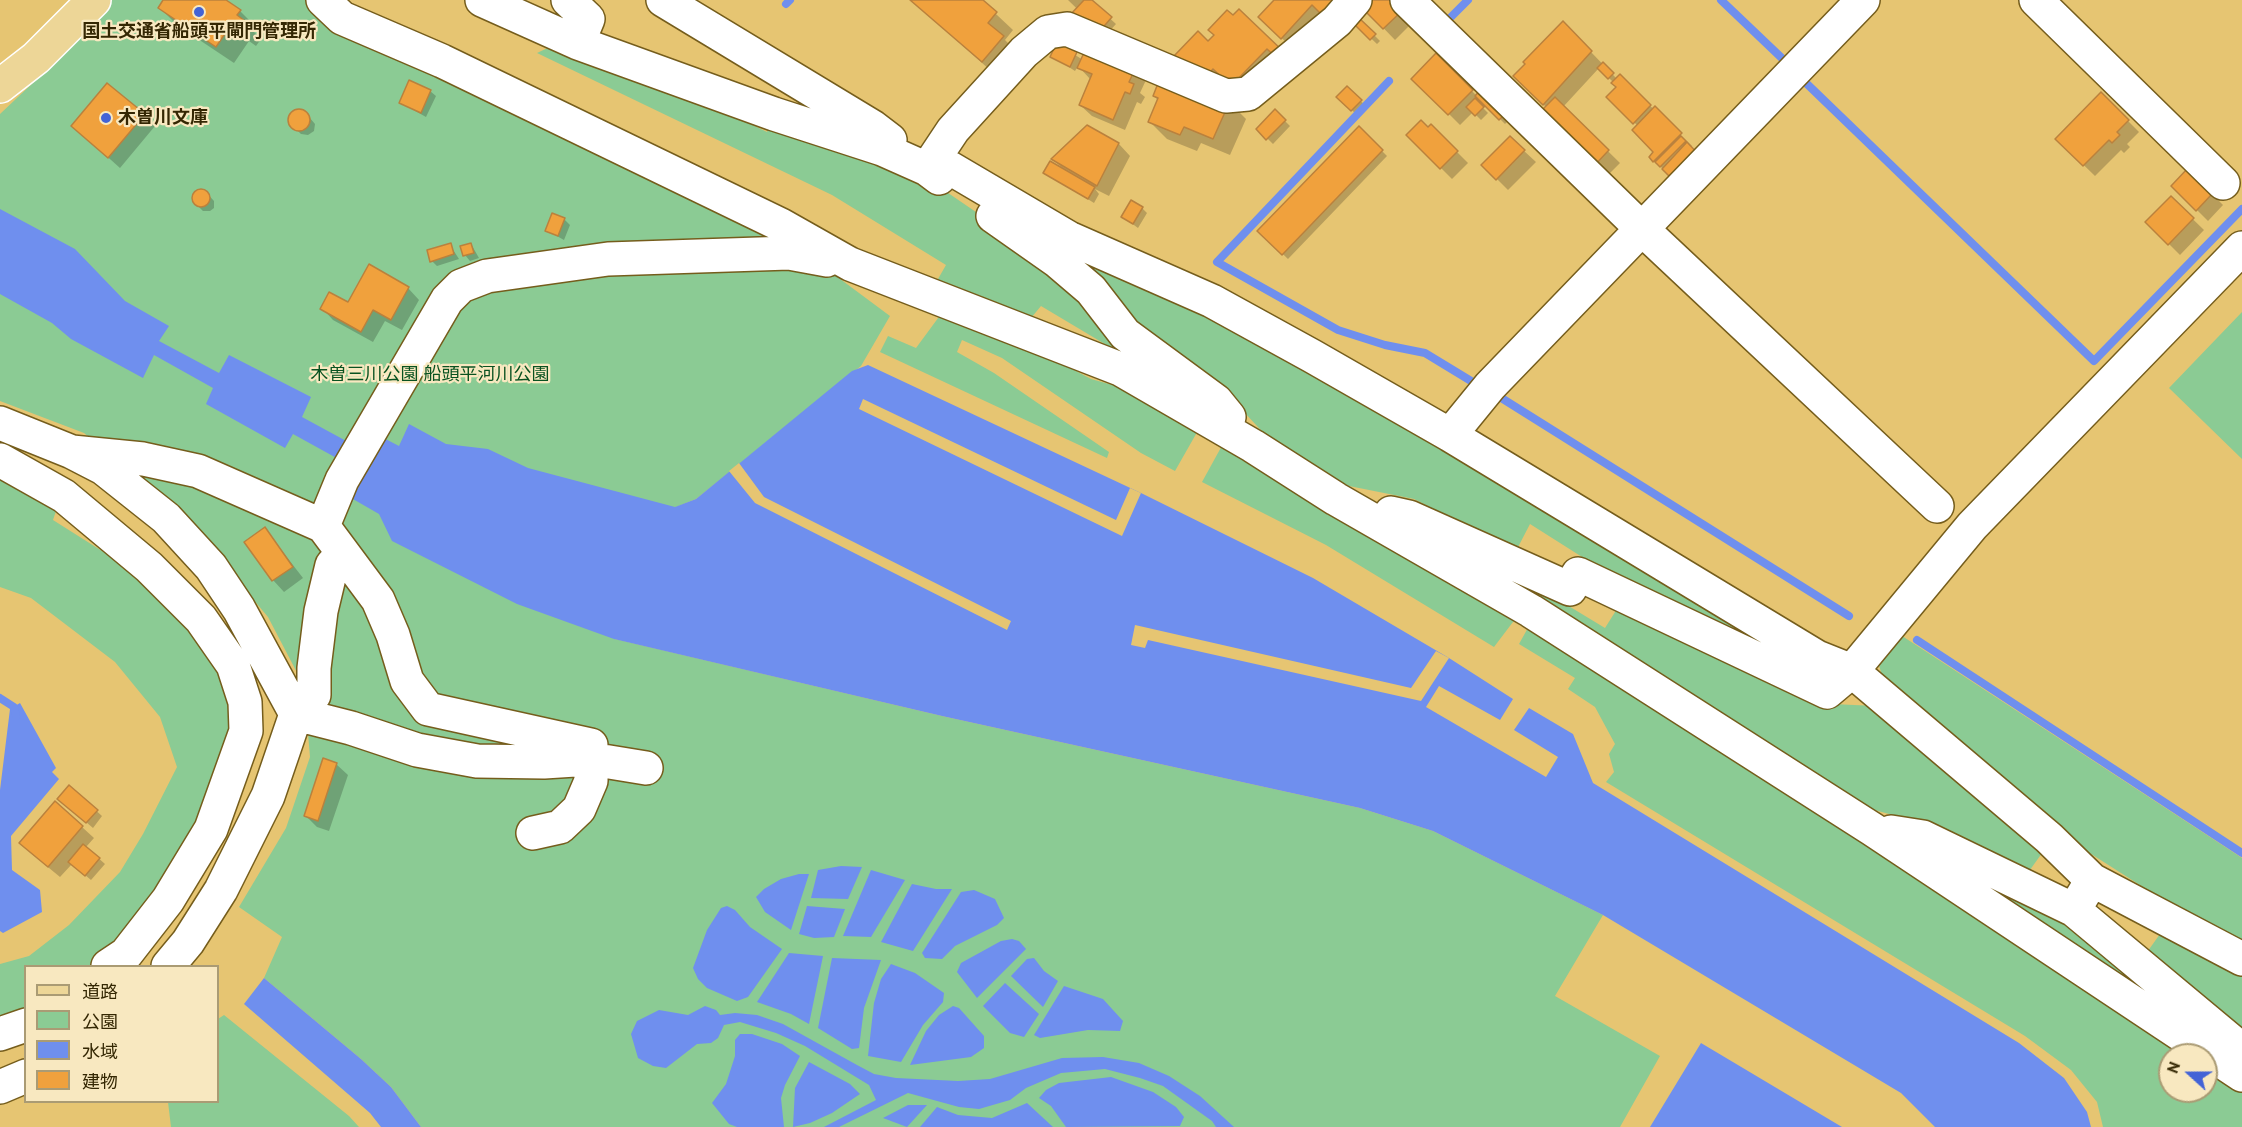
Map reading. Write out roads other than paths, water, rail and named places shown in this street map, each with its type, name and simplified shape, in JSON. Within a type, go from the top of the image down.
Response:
[{"type":"main road","points":[[0,86],[36,58],[94,0]]},
{"type":"street","points":[[323,0],[342,18],[442,61],[728,199],[781,225],[850,264],[1120,369],[1253,446],[1336,500],[1532,610],[1872,829],[2242,1075]]},
{"type":"street","points":[[482,0],[578,43],[774,114],[882,149],[927,169],[950,168],[1069,238],[1212,301],[1450,435],[1817,657],[1851,671],[2049,838],[2092,880],[2242,959]]},
{"type":"street","points":[[568,0],[588,19],[578,43]]},
{"type":"street","points":[[663,0],[873,126],[927,169],[1057,261],[1091,290],[1125,334],[1216,401],[1253,446]]},
{"type":"street","points":[[927,169],[953,130],[1024,52],[1048,32],[1067,29],[1226,96],[1248,94],[1337,21],[1355,0]]},
{"type":"street","points":[[1407,0],[1642,229],[1937,506]]},
{"type":"street","points":[[1450,435],[1490,386],[1863,0]]},
{"type":"street","points":[[2036,0],[2223,183]]},
{"type":"street","points":[[1336,500],[1409,517],[1570,589],[1578,574],[1827,692],[1851,671],[1972,526],[2242,248]]},
{"type":"street","points":[[323,526],[342,480],[400,379],[447,300],[461,286],[488,276],[608,259],[777,254],[850,264]]},
{"type":"street","points":[[0,423],[72,452],[102,468],[165,518],[211,567],[239,609],[296,714],[351,728],[417,750],[477,761],[544,762],[591,759],[646,768]]},
{"type":"street","points":[[72,452],[143,459],[198,471],[323,526],[378,600],[393,635],[407,681],[428,709],[591,745],[591,781],[579,809],[560,827],[533,833]]},
{"type":"street","points":[[0,460],[64,496],[149,567],[201,619],[232,665],[245,702],[246,731],[211,829],[168,900],[126,954],[110,965]]},
{"type":"street","points":[[169,965],[188,942],[221,890],[268,796],[296,714],[314,695],[314,668],[321,611],[332,565],[342,554]]},
{"type":"street","points":[[1872,829],[1923,837],[2074,910],[2242,1050]]},
{"type":"street","points":[[2074,910],[2092,880]]},
{"type":"street","points":[[0,1034],[24,1026]]},
{"type":"street","points":[[0,1087],[24,1077]]},
{"type":"water","points":[[0,209],[75,249],[125,301],[169,326],[159,341],[219,373],[229,355],[311,397],[302,417],[361,449],[370,431],[399,446],[409,424],[446,444],[488,449],[528,468],[675,507],[696,499],[852,371],[868,365],[1141,493],[1313,578],[1449,658],[1513,699],[1500,720],[1439,686],[1426,707],[1546,777],[1558,757],[1514,730],[1529,708],[1573,734],[1593,783],[2019,1043],[2064,1078],[2087,1112],[2091,1127],[1935,1127],[1901,1093],[1603,915],[1433,831],[1360,808],[942,716],[614,639],[517,604],[392,541],[379,514],[339,491],[351,466],[293,434],[285,448],[206,404],[213,388],[154,355],[143,378],[71,339],[52,323],[0,294]]},
{"type":"water","points":[[20,703],[56,768],[52,772],[59,779],[11,836],[12,870],[40,890],[42,912],[3,933],[0,931],[0,790],[10,709]]},
{"type":"water","points":[[841,866],[862,867],[848,899],[811,898],[818,870]]},
{"type":"water","points":[[871,870],[905,880],[871,937],[843,936]]},
{"type":"water","points":[[809,874],[791,930],[765,912],[756,897],[764,889],[781,879]]},
{"type":"water","points":[[912,884],[936,889],[952,889],[913,951],[881,942]]},
{"type":"water","points":[[974,890],[995,899],[1004,918],[997,925],[955,946],[942,959],[925,958],[922,953],[961,892]]},
{"type":"water","points":[[727,906],[735,910],[750,927],[782,949],[748,997],[737,1001],[707,988],[698,979],[693,968],[707,930],[721,908]]},
{"type":"water","points":[[807,906],[845,909],[834,937],[814,938],[799,934]]},
{"type":"water","points":[[1012,939],[1019,941],[1026,949],[977,998],[957,972],[961,963],[1001,941]]},
{"type":"water","points":[[789,953],[823,956],[809,1024],[791,1014],[757,1002]]},
{"type":"water","points":[[832,958],[881,960],[864,1008],[859,1048],[852,1049],[818,1028]]},
{"type":"water","points":[[1034,958],[1044,971],[1058,981],[1043,1007],[1011,976],[1027,959]]},
{"type":"water","points":[[891,964],[915,973],[944,993],[943,1002],[923,1025],[901,1062],[868,1056],[874,1003],[881,979]]},
{"type":"water","points":[[264,978],[391,1087],[421,1127],[381,1127],[370,1113],[244,1004]]},
{"type":"water","points":[[1005,983],[1039,1014],[1024,1037],[1010,1033],[983,1006]]},
{"type":"water","points":[[1064,986],[1103,999],[1123,1021],[1120,1031],[1088,1030],[1040,1038],[1034,1035]]},
{"type":"water","points":[[705,1006],[716,1010],[720,1015],[735,1013],[757,1015],[783,1024],[874,1074],[896,1078],[958,1081],[990,1079],[1062,1058],[1103,1057],[1139,1063],[1169,1076],[1200,1096],[1234,1127],[1216,1127],[1212,1121],[1163,1086],[1105,1069],[1061,1073],[1026,1088],[1010,1100],[979,1109],[959,1107],[908,1093],[839,1127],[824,1127],[876,1100],[869,1085],[805,1046],[776,1033],[740,1022],[724,1025],[718,1038],[711,1043],[697,1044],[666,1068],[653,1066],[638,1058],[631,1034],[637,1021],[659,1010],[688,1015]]},
{"type":"water","points":[[953,1006],[959,1008],[984,1036],[984,1048],[971,1057],[910,1065],[926,1031],[939,1015]]},
{"type":"water","points":[[740,1034],[752,1034],[782,1044],[800,1056],[781,1098],[784,1127],[737,1127],[729,1124],[712,1103],[726,1084],[735,1056],[735,1040]]},
{"type":"water","points":[[1701,1043],[1842,1127],[1650,1127]]},
{"type":"water","points":[[809,1062],[850,1084],[860,1094],[832,1113],[810,1123],[793,1127],[795,1088]]},
{"type":"water","points":[[1111,1077],[1153,1092],[1176,1107],[1184,1117],[1180,1126],[1066,1127],[1051,1106],[1039,1098],[1046,1090],[1059,1083]]},
{"type":"water","points":[[1027,1103],[1053,1127],[920,1127],[937,1107],[958,1115],[992,1118]]},
{"type":"water","points":[[908,1105],[927,1105],[907,1127],[883,1118]]},
{"type":"waterway","points":[[786,4],[790,0]]},
{"type":"waterway","points":[[1449,19],[1468,0]]},
{"type":"waterway","points":[[1721,0],[1787,63]]},
{"type":"waterway","points":[[1389,81],[1217,262],[1338,330],[1385,345],[1425,353],[1476,384]]},
{"type":"waterway","points":[[1805,82],[2094,361],[2242,209]]},
{"type":"waterway","points":[[1495,394],[1849,616]]},
{"type":"waterway","points":[[1917,640],[2242,853]]},
{"type":"waterway","points":[[0,698],[14,707],[16,716]]},
{"type":"place","name":"国土交通省船頭平閘門管理所","points":[[199,12]]},
{"type":"place","name":"木曽川文庫","points":[[106,118]]},
{"type":"park label","name":"木曽三川公園 船頭平河川公園","points":[[430,375]]}]
